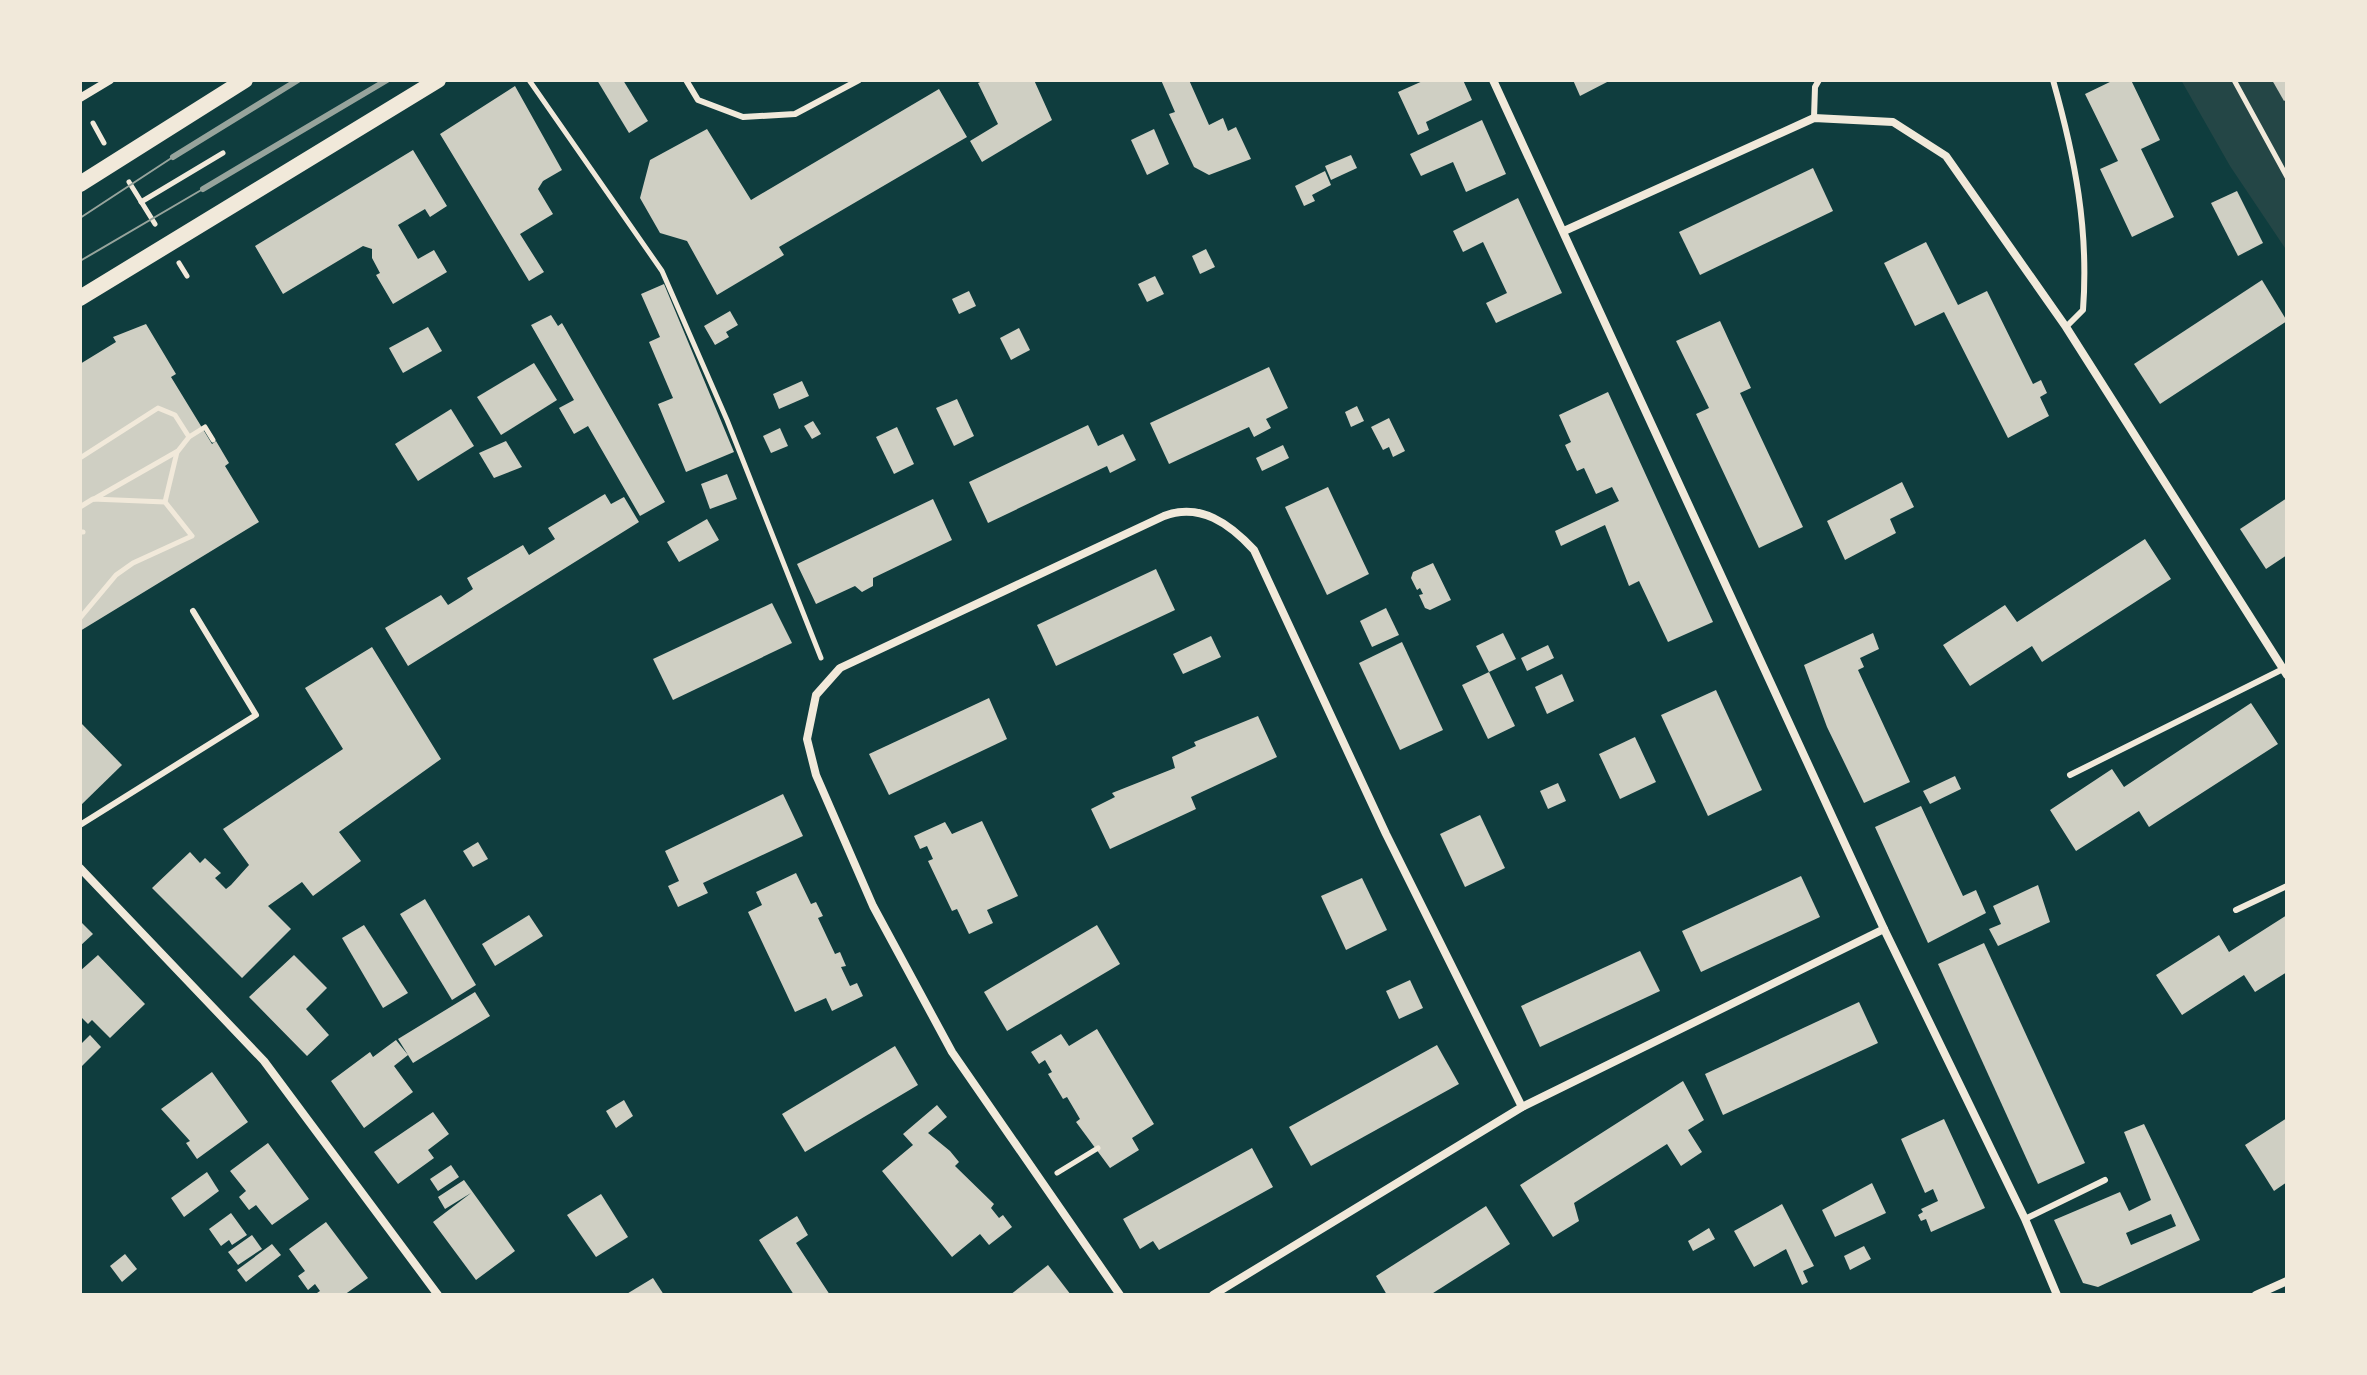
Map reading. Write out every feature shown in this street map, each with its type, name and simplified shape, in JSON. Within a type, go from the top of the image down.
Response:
[{"type":"main road","points":[[80,184],[245,80]]},
{"type":"main road","points":[[80,298],[438,80]]},
{"type":"street","points":[[80,98],[110,80]]},
{"type":"street","points":[[1493,80],[1884,929],[2025,1219],[2057,1295]]},
{"type":"street","points":[[1564,231],[1814,118],[1893,122],[1946,156],[2066,327],[2285,672]]},
{"type":"street","points":[[1120,1295],[952,1052],[873,906],[816,775],[807,739],[816,695],[840,668],[1150,523],[1172,513],[1207,515],[1231,524],[1254,550],[1386,834],[1522,1107]]},
{"type":"street","points":[[80,868],[264,1061],[438,1295]]},
{"type":"street","points":[[1213,1295],[1522,1107],[1884,929]]},
{"type":"street","points":[[2256,1295],[2287,1281]]},
{"type":"lane","points":[[686,80],[698,100],[743,117],[795,114],[859,80]]},
{"type":"lane","points":[[1814,118],[1815,87],[1819,80]]},
{"type":"lane","points":[[2053,80],[2074,153],[2087,256],[2083,310],[2066,327]]},
{"type":"lane","points":[[80,825],[256,715],[193,611]]},
{"type":"lane","points":[[2070,775],[2285,672]]},
{"type":"lane","points":[[2236,910],[2287,886]]},
{"type":"lane","points":[[2025,1219],[2105,1180]]},
{"type":"path","points":[[529,80],[662,271],[727,420],[821,659]]},
{"type":"path","points":[[2234,80],[2287,177]]},
{"type":"path","points":[[93,123],[187,276]]},
{"type":"path","points":[[141,202],[223,153]]},
{"type":"path","points":[[80,458],[158,408],[175,415],[189,437]]},
{"type":"path","points":[[80,507],[178,451],[189,437],[205,427],[213,440]]},
{"type":"path","points":[[165,502],[178,451]]},
{"type":"path","points":[[80,618],[116,575],[133,563],[192,536],[165,502],[93,499]]},
{"type":"path","points":[[1053,1175],[1098,1148]]},
{"type":"shaded area","points":[[2181,80],[2287,80],[2287,251],[2230,166]]},
{"type":"building","points":[[597,80],[623,80],[648,121],[629,133]]},
{"type":"building","points":[[985,80],[1034,80],[1052,120],[982,162],[970,141],[998,124],[978,83]]},
{"type":"building","points":[[1161,80],[1189,80],[1209,125],[1223,118],[1228,131],[1236,127],[1251,159],[1209,175],[1194,167],[1169,114],[1175,112]]},
{"type":"building","points":[[1425,80],[1463,80],[1472,100],[1426,122],[1429,130],[1418,135],[1398,92]]},
{"type":"building","points":[[1573,80],[1611,80],[1580,96]]},
{"type":"building","points":[[2114,80],[2131,80],[2160,140],[2141,149],[2174,217],[2132,237],[2100,169],[2118,161],[2085,94]]},
{"type":"building","points":[[2272,80],[2287,80],[2287,99],[2284,101]]},
{"type":"building","points":[[515,86],[562,170],[543,181],[538,189],[553,214],[520,234],[544,272],[529,281],[440,134]]},
{"type":"building","points":[[939,89],[967,137],[779,247],[784,255],[717,295],[687,241],[660,233],[640,198],[650,160],[707,129],[751,200]]},
{"type":"building","points":[[1482,120],[1506,174],[1466,192],[1453,162],[1421,176],[1410,154]]},
{"type":"building","points":[[1154,129],[1169,164],[1147,175],[1131,140]]},
{"type":"building","points":[[413,150],[447,206],[430,217],[425,209],[398,225],[418,259],[434,250],[447,272],[393,304],[376,275],[380,273],[372,258],[372,249],[363,246],[283,294],[255,246]]},
{"type":"building","points":[[1351,155],[1357,168],[1331,180],[1325,166]]},
{"type":"building","points":[[1813,168],[1833,211],[1700,275],[1679,232]]},
{"type":"building","points":[[1325,171],[1331,185],[1312,195],[1315,201],[1304,206],[1295,186]]},
{"type":"building","points":[[2237,191],[2263,243],[2238,256],[2211,203]]},
{"type":"building","points":[[1518,198],[1562,293],[1496,323],[1486,303],[1507,293],[1483,242],[1463,252],[1453,231]]},
{"type":"building","points":[[1926,242],[1958,305],[1987,291],[2033,384],[2041,380],[2047,393],[2040,397],[2049,416],[2008,438],[1944,312],[1915,326],[1884,263]]},
{"type":"building","points":[[1206,249],[1215,267],[1200,274],[1192,256]]},
{"type":"building","points":[[1155,276],[1164,294],[1147,302],[1138,284]]},
{"type":"building","points":[[2262,280],[2287,321],[2160,404],[2134,364]]},
{"type":"building","points":[[664,284],[734,452],[686,472],[658,404],[673,398],[649,342],[660,337],[641,294]]},
{"type":"building","points":[[969,291],[976,306],[959,314],[952,299]]},
{"type":"building","points":[[730,311],[738,325],[726,332],[729,337],[715,345],[704,326]]},
{"type":"building","points":[[551,315],[558,326],[562,323],[665,502],[640,516],[588,426],[574,434],[559,408],[574,400],[531,325]]},
{"type":"building","points":[[1720,321],[1751,388],[1740,393],[1803,527],[1759,548],[1696,414],[1709,408],[1676,341]]},
{"type":"building","points":[[146,324],[176,374],[171,377],[212,444],[216,441],[229,463],[225,466],[259,522],[80,631],[80,364],[116,342],[113,337]]},
{"type":"building","points":[[428,327],[442,351],[403,373],[389,348]]},
{"type":"building","points":[[1019,328],[1030,350],[1011,360],[1000,338]]},
{"type":"building","points":[[534,363],[557,400],[501,435],[477,397]]},
{"type":"building","points":[[1269,367],[1288,408],[1266,419],[1271,428],[1254,437],[1249,427],[1169,464],[1150,423]]},
{"type":"building","points":[[802,381],[809,396],[779,409],[773,394]]},
{"type":"building","points":[[1608,392],[1713,622],[1668,642],[1639,581],[1629,586],[1605,525],[1561,546],[1555,531],[1619,501],[1612,487],[1596,494],[1584,468],[1577,471],[1565,445],[1571,442],[1559,415]]},
{"type":"building","points":[[957,399],[974,436],[954,446],[936,408]]},
{"type":"building","points":[[1357,406],[1364,421],[1351,427],[1345,412]]},
{"type":"building","points":[[451,409],[474,446],[418,481],[395,444]]},
{"type":"building","points":[[1389,418],[1405,451],[1393,457],[1389,447],[1383,450],[1371,427]]},
{"type":"building","points":[[813,421],[821,434],[812,439],[804,426]]},
{"type":"building","points":[[1088,425],[1098,446],[1123,434],[1136,460],[1110,473],[1107,466],[988,523],[969,482]]},
{"type":"building","points":[[897,427],[914,464],[894,474],[876,437]]},
{"type":"building","points":[[780,428],[788,446],[771,453],[763,436]]},
{"type":"building","points":[[506,441],[522,467],[494,478],[479,453]]},
{"type":"building","points":[[1283,445],[1289,458],[1262,471],[1256,458]]},
{"type":"building","points":[[727,474],[737,499],[710,509],[701,484]]},
{"type":"building","points":[[1902,482],[1914,507],[1890,519],[1896,533],[1845,560],[1827,521]]},
{"type":"building","points":[[1328,487],[1369,574],[1327,595],[1285,507]]},
{"type":"building","points":[[605,494],[611,504],[624,497],[639,522],[408,666],[385,628],[441,595],[448,605],[473,589],[467,578],[523,545],[529,555],[555,539],[548,528]]},
{"type":"building","points":[[2287,498],[2287,555],[2266,569],[2240,529]]},
{"type":"building","points":[[933,499],[952,540],[873,578],[873,586],[862,592],[855,586],[816,604],[797,564]]},
{"type":"building","points":[[707,519],[719,540],[679,562],[667,542]]},
{"type":"building","points":[[2145,539],[2171,579],[2042,662],[2032,646],[1970,686],[1943,645],[2005,605],[2017,622]]},
{"type":"building","points":[[1433,563],[1451,600],[1430,610],[1425,608],[1419,595],[1423,594],[1411,578],[1413,572]]},
{"type":"building","points":[[1156,569],[1175,610],[1056,666],[1037,625]]},
{"type":"building","points":[[772,603],[792,643],[673,700],[653,659]]},
{"type":"building","points":[[1386,608],[1399,635],[1372,647],[1360,621]]},
{"type":"building","points":[[1503,633],[1516,659],[1489,672],[1476,646]]},
{"type":"building","points":[[1873,633],[1879,649],[1860,658],[1864,667],[1858,670],[1910,782],[1864,803],[1827,727],[1804,665]]},
{"type":"building","points":[[1211,636],[1221,657],[1183,674],[1173,654]]},
{"type":"building","points":[[1402,642],[1443,730],[1400,750],[1359,663]]},
{"type":"building","points":[[1548,645],[1554,658],[1527,671],[1521,658]]},
{"type":"building","points":[[372,647],[441,759],[339,832],[361,861],[313,896],[302,882],[268,906],[291,929],[242,978],[152,888],[190,852],[200,863],[205,858],[221,873],[215,878],[226,889],[231,885],[249,865],[223,829],[343,749],[305,688]]},
{"type":"building","points":[[1489,672],[1515,726],[1488,739],[1462,685]]},
{"type":"building","points":[[1562,674],[1574,701],[1547,714],[1535,687]]},
{"type":"building","points":[[1716,690],[1762,790],[1708,816],[1661,715]]},
{"type":"building","points":[[989,698],[1007,739],[889,795],[869,754]]},
{"type":"building","points":[[2251,703],[2278,744],[2149,827],[2139,811],[2076,851],[2050,810],[2112,769],[2124,787]]},
{"type":"building","points":[[1258,716],[1277,757],[1191,797],[1196,809],[1110,849],[1091,809],[1115,797],[1112,793],[1175,768],[1172,757],[1196,746],[1194,742]]},
{"type":"building","points":[[80,722],[122,765],[80,806]]},
{"type":"building","points":[[1635,737],[1656,782],[1620,799],[1599,754]]},
{"type":"building","points":[[1955,776],[1961,789],[1930,804],[1923,791]]},
{"type":"building","points":[[1558,783],[1566,801],[1548,809],[1540,791]]},
{"type":"building","points":[[783,794],[803,836],[703,883],[708,893],[678,907],[668,886],[679,881],[665,851]]},
{"type":"building","points":[[1921,806],[1963,896],[1976,890],[1986,913],[1928,943],[1875,827]]},
{"type":"building","points":[[1480,815],[1505,868],[1465,887],[1440,834]]},
{"type":"building","points":[[982,821],[1018,896],[987,910],[993,923],[969,934],[957,909],[952,911],[928,861],[933,859],[927,846],[920,849],[914,836],[945,822],[952,834]]},
{"type":"building","points":[[478,842],[488,859],[473,867],[463,851]]},
{"type":"building","points":[[796,873],[811,904],[816,902],[823,916],[818,918],[835,954],[840,952],[846,966],[841,967],[850,986],[857,983],[863,996],[832,1011],[826,998],[795,1012],[748,912],[762,905],[756,892]]},
{"type":"building","points":[[1801,876],[1820,917],[1701,972],[1682,931]]},
{"type":"building","points":[[1362,878],[1387,930],[1346,950],[1321,896]]},
{"type":"building","points":[[2038,885],[2050,922],[1998,946],[1989,929],[2001,924],[1993,906]]},
{"type":"building","points":[[425,899],[476,985],[452,1000],[400,914]]},
{"type":"building","points":[[529,915],[543,936],[495,966],[482,944]]},
{"type":"building","points":[[2287,915],[2287,972],[2255,992],[2244,975],[2182,1015],[2156,975],[2219,935],[2229,952]]},
{"type":"building","points":[[80,921],[93,934],[80,946]]},
{"type":"building","points":[[364,925],[408,993],[383,1008],[342,938]]},
{"type":"building","points":[[1097,925],[1120,964],[1007,1031],[984,992]]},
{"type":"building","points":[[1984,943],[2085,1163],[2038,1184],[1938,964]]},
{"type":"building","points":[[1640,951],[1660,991],[1540,1047],[1521,1006]]},
{"type":"building","points":[[98,955],[145,1004],[110,1038],[92,1020],[88,1024],[80,1016],[80,971]]},
{"type":"building","points":[[294,955],[327,988],[306,1009],[329,1035],[307,1056],[249,997]]},
{"type":"building","points":[[1410,980],[1423,1008],[1399,1019],[1386,991]]},
{"type":"building","points":[[475,992],[490,1016],[413,1063],[398,1039]]},
{"type":"building","points":[[1859,1002],[1878,1043],[1723,1115],[1705,1074]]},
{"type":"building","points":[[1097,1029],[1154,1124],[1132,1138],[1139,1150],[1110,1168],[1076,1122],[1080,1119],[1048,1074],[1052,1072],[1045,1060],[1039,1064],[1031,1052],[1061,1034],[1069,1046]]},
{"type":"building","points":[[90,1035],[101,1047],[82,1066],[80,1045]]},
{"type":"building","points":[[396,1040],[408,1055],[394,1066],[413,1092],[364,1128],[331,1081],[370,1052],[373,1057]]},
{"type":"building","points":[[1437,1045],[1459,1084],[1311,1166],[1289,1127]]},
{"type":"building","points":[[895,1046],[918,1085],[805,1152],[782,1114]]},
{"type":"building","points":[[212,1072],[248,1122],[197,1159],[186,1143],[190,1141],[161,1109]]},
{"type":"building","points":[[1683,1081],[1704,1120],[1688,1130],[1702,1152],[1681,1166],[1667,1144],[1574,1203],[1579,1221],[1553,1237],[1520,1185]]},
{"type":"building","points":[[624,1100],[633,1116],[616,1128],[606,1111]]},
{"type":"building","points":[[937,1105],[947,1117],[928,1133],[950,1151],[959,1162],[955,1166],[994,1204],[991,1208],[999,1218],[1003,1215],[1012,1227],[989,1245],[980,1234],[952,1257],[882,1171],[913,1145],[903,1134]]},
{"type":"building","points":[[433,1112],[449,1134],[428,1150],[434,1158],[398,1184],[374,1152]]},
{"type":"building","points":[[2287,1118],[2287,1182],[2274,1191],[2245,1145]]},
{"type":"building","points":[[1944,1119],[1985,1208],[1931,1232],[1926,1219],[1921,1221],[1918,1215],[1923,1212],[1921,1209],[1938,1201],[1933,1189],[1925,1193],[1901,1139]]},
{"type":"building","points":[[2144,1124],[2200,1240],[2098,1287],[2083,1283],[2054,1220],[2120,1192],[2129,1211],[2151,1200],[2124,1132]],"holes":[[[2171,1214],[2176,1226],[2131,1245],[2126,1233]]]},
{"type":"building","points":[[268,1143],[309,1199],[272,1225],[256,1205],[249,1210],[239,1197],[246,1191],[230,1171]]},
{"type":"building","points":[[1252,1148],[1273,1187],[1159,1250],[1153,1241],[1140,1249],[1123,1219]]},
{"type":"building","points":[[451,1165],[459,1177],[438,1191],[430,1179]]},
{"type":"building","points":[[207,1172],[219,1191],[184,1217],[171,1198]]},
{"type":"building","points":[[464,1180],[515,1251],[476,1280],[433,1222],[471,1193],[445,1209],[438,1197]]},
{"type":"building","points":[[1872,1183],[1886,1213],[1835,1237],[1822,1210]]},
{"type":"building","points":[[601,1194],[628,1237],[596,1257],[567,1215]]},
{"type":"building","points":[[1782,1204],[1814,1266],[1803,1271],[1808,1282],[1802,1285],[1786,1249],[1754,1267],[1734,1231]]},
{"type":"building","points":[[1486,1206],[1510,1244],[1430,1295],[1387,1295],[1376,1276]]},
{"type":"building","points":[[231,1213],[247,1235],[232,1245],[229,1240],[221,1246],[209,1229]]},
{"type":"building","points":[[797,1216],[808,1235],[796,1243],[830,1295],[794,1295],[759,1240]]},
{"type":"building","points":[[326,1222],[368,1278],[344,1295],[314,1295],[320,1291],[315,1284],[308,1290],[298,1276],[305,1271],[289,1249]]},
{"type":"building","points":[[1709,1228],[1715,1239],[1693,1251],[1688,1241]]},
{"type":"building","points":[[252,1235],[262,1249],[238,1265],[228,1252]]},
{"type":"building","points":[[272,1244],[281,1255],[246,1282],[237,1270]]},
{"type":"building","points":[[1864,1246],[1871,1259],[1850,1270],[1844,1256]]},
{"type":"building","points":[[125,1254],[137,1269],[122,1282],[110,1266]]},
{"type":"building","points":[[1048,1265],[1071,1295],[1010,1295]]},
{"type":"building","points":[[653,1278],[664,1295],[625,1295]]},
{"type":"tram line","points":[[80,218],[173,157]]},
{"type":"tram line","points":[[80,261],[203,189]]},
{"type":"railway","points":[[173,157],[298,80]]},
{"type":"railway","points":[[203,189],[387,80]]}]
